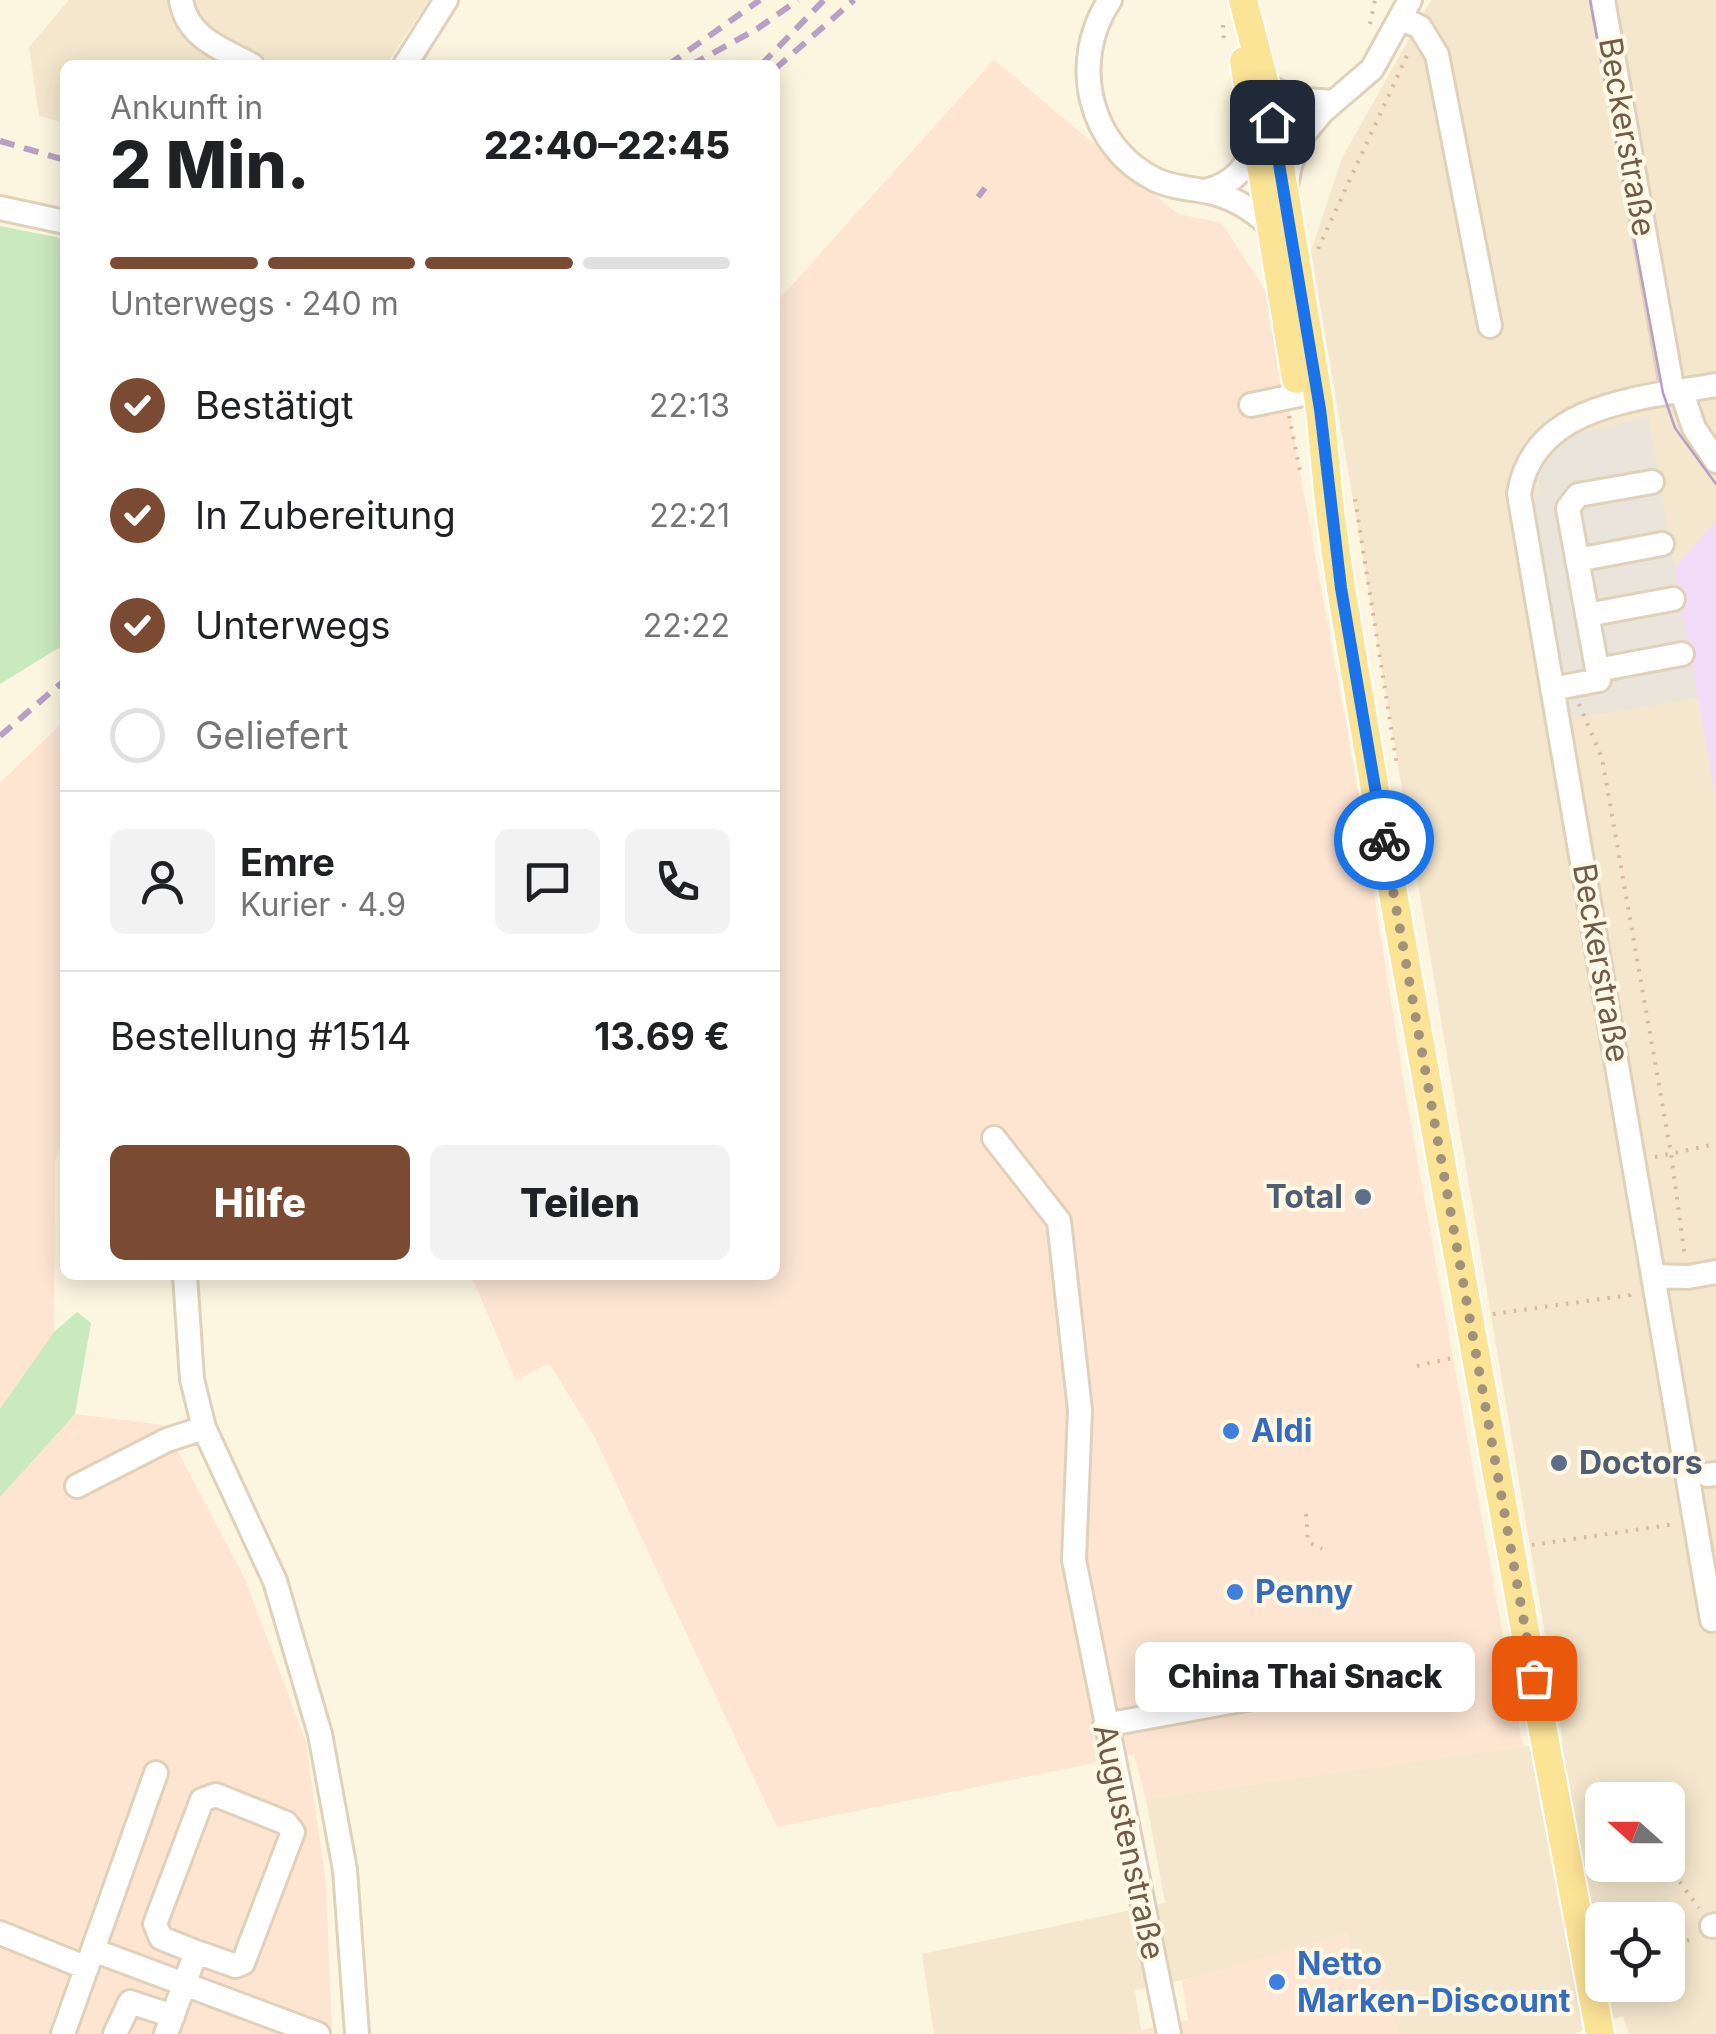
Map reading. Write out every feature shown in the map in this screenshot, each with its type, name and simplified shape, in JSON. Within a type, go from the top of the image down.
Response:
[{"type":"main road","points":[[1241,0],[1266,85],[1320,409],[1330,511],[1382,826],[1600,2034]]},
{"type":"main road","points":[[1241,0],[1254,140],[1299,395],[1330,511]]},
{"type":"street","points":[[181,0],[183,12],[197,35],[243,60]]},
{"type":"street","points":[[408,60],[446,0]]},
{"type":"street","points":[[1110,0],[1094,28],[1087,65],[1098,120],[1116,148],[1141,171],[1172,186],[1206,191],[1246,207],[1270,226]]},
{"type":"street","name":"Beckerstraße","points":[[1603,0],[1672,392],[1586,412],[1565,424],[1546,439],[1523,471],[1519,494],[1562,687],[1712,1620]]},
{"type":"street","points":[[1285,196],[1295,151],[1311,123],[1372,69],[1410,15],[1437,55],[1490,326]]},
{"type":"street","points":[[1266,85],[1294,99],[1333,102]]},
{"type":"street","points":[[1206,191],[1236,177],[1248,160],[1254,140]]},
{"type":"street","points":[[0,208],[60,221]]},
{"type":"street","points":[[1716,384],[1672,392],[1716,461]]},
{"type":"street","points":[[1251,405],[1299,395]]},
{"type":"street","points":[[1562,687],[1600,680],[1568,508],[1578,496],[1652,482]]},
{"type":"street","points":[[1577,560],[1662,544]]},
{"type":"street","points":[[1588,615],[1673,599]]},
{"type":"street","points":[[1598,670],[1682,654]]},
{"type":"street","name":"Augustenstraße","points":[[994,1138],[1059,1220],[1080,1410],[1074,1560],[1168,2034]]},
{"type":"street","points":[[1656,1276],[1688,1277],[1716,1272]]},
{"type":"street","points":[[186,1280],[192,1378],[204,1428],[275,1581],[296,1690],[320,1734],[345,1870],[357,2034]]},
{"type":"street","points":[[76,1486],[167,1440],[204,1428]]},
{"type":"street","points":[[1105,1726],[1322,1685]]},
{"type":"street","points":[[63,2034],[156,1773]]},
{"type":"street","points":[[216,1795],[286,1822],[293,1832],[243,1963],[236,1966],[196,1952],[161,1938],[155,1924],[202,1800],[216,1795]]},
{"type":"street","points":[[0,1933],[185,1984],[318,2034]]},
{"type":"street","points":[[115,2034],[130,2002],[137,2001],[170,2025],[196,1952]]},
{"type":"path","points":[[1370,32],[1375,0]]},
{"type":"path","points":[[1316,254],[1410,15]]},
{"type":"path","points":[[1562,687],[1602,758],[1671,1154],[1688,1277]]},
{"type":"path","points":[[1636,1161],[1716,1144]]},
{"type":"path","points":[[1491,1315],[1630,1295],[1656,1276]]},
{"type":"path","points":[[1418,1366],[1458,1356]]},
{"type":"path","points":[[1306,1514],[1308,1542],[1322,1549]]},
{"type":"path","points":[[1510,1549],[1696,1522]]},
{"type":"path","points":[[1680,1882],[1714,1926],[1685,1943]]},
{"type":"shaded area","points":[[69,0],[429,0],[389,60],[60,60],[60,122],[39,116],[29,47]]},
{"type":"shaded area","points":[[1431,0],[1716,0],[1716,2034],[1629,2034],[1623,2016],[1573,2034],[1398,2034],[1380,1972],[1358,1977],[1347,1933],[1211,1974],[1135,1990],[1141,2030],[1122,2034],[934,2034],[922,1954],[1165,1903],[1146,1799],[1563,1741],[1311,251],[1342,158]]},
{"type":"shaded area","points":[[994,60],[1178,214],[1222,223],[1268,295],[1523,1747],[1146,1799],[1134,1755],[777,1827],[594,1436],[549,1363],[516,1380],[473,1280],[780,1280],[780,298]]},
{"type":"shaded area","points":[[1648,417],[1698,698],[1571,719],[1534,515],[1540,474],[1553,451],[1575,434]]},
{"type":"shaded area","points":[[1716,521],[1716,802],[1675,567]]},
{"type":"shaded area","points":[[59,726],[60,1147],[55,1162],[54,1332],[0,1409],[0,783]]},
{"type":"shaded area","points":[[75,1414],[164,1425],[245,1579],[306,1742],[326,1883],[332,2034],[0,2034],[0,1497]]},
{"type":"shaded area","name":"Netto Marken-Discount","points":[[1348,1932],[1358,1976],[1380,1972],[1399,2034],[1122,2034],[1188,2020],[1182,1981]]},
{"type":"green space","points":[[0,226],[60,238],[60,647],[0,684]]},
{"type":"green space","points":[[77,1312],[91,1323],[75,1414],[0,1497],[0,1409],[54,1332]]},
{"type":"tram line","points":[[1590,0],[1663,393],[1675,428],[1716,484]]},
{"type":"railway","points":[[675,60],[760,0]]},
{"type":"railway","points":[[700,60],[757,29],[798,0]]},
{"type":"railway","points":[[766,60],[824,0]]},
{"type":"railway","points":[[780,65],[854,0]]},
{"type":"railway","points":[[0,141],[60,159]]},
{"type":"railway","points":[[978,197],[985,188]]},
{"type":"railway","points":[[0,736],[60,684]]},
{"type":"way so far","points":[[1384,840],[1534,1678]]},
{"type":"place","name":"Total","points":[[1363,1197]]},
{"type":"place","name":"Aldi","points":[[1231,1431]]},
{"type":"place","name":"Doctors","points":[[1559,1463]]},
{"type":"place","name":"Penny","points":[[1235,1592]]},
{"type":"place","name":"China Thai Snack","points":[[1534,1678]]},
{"type":"place","name":"Netto Marken-Discount","points":[[1277,1982]]},
{"type":"route","points":[[1272,122],[1320,409],[1341,588],[1384,840]]}]
